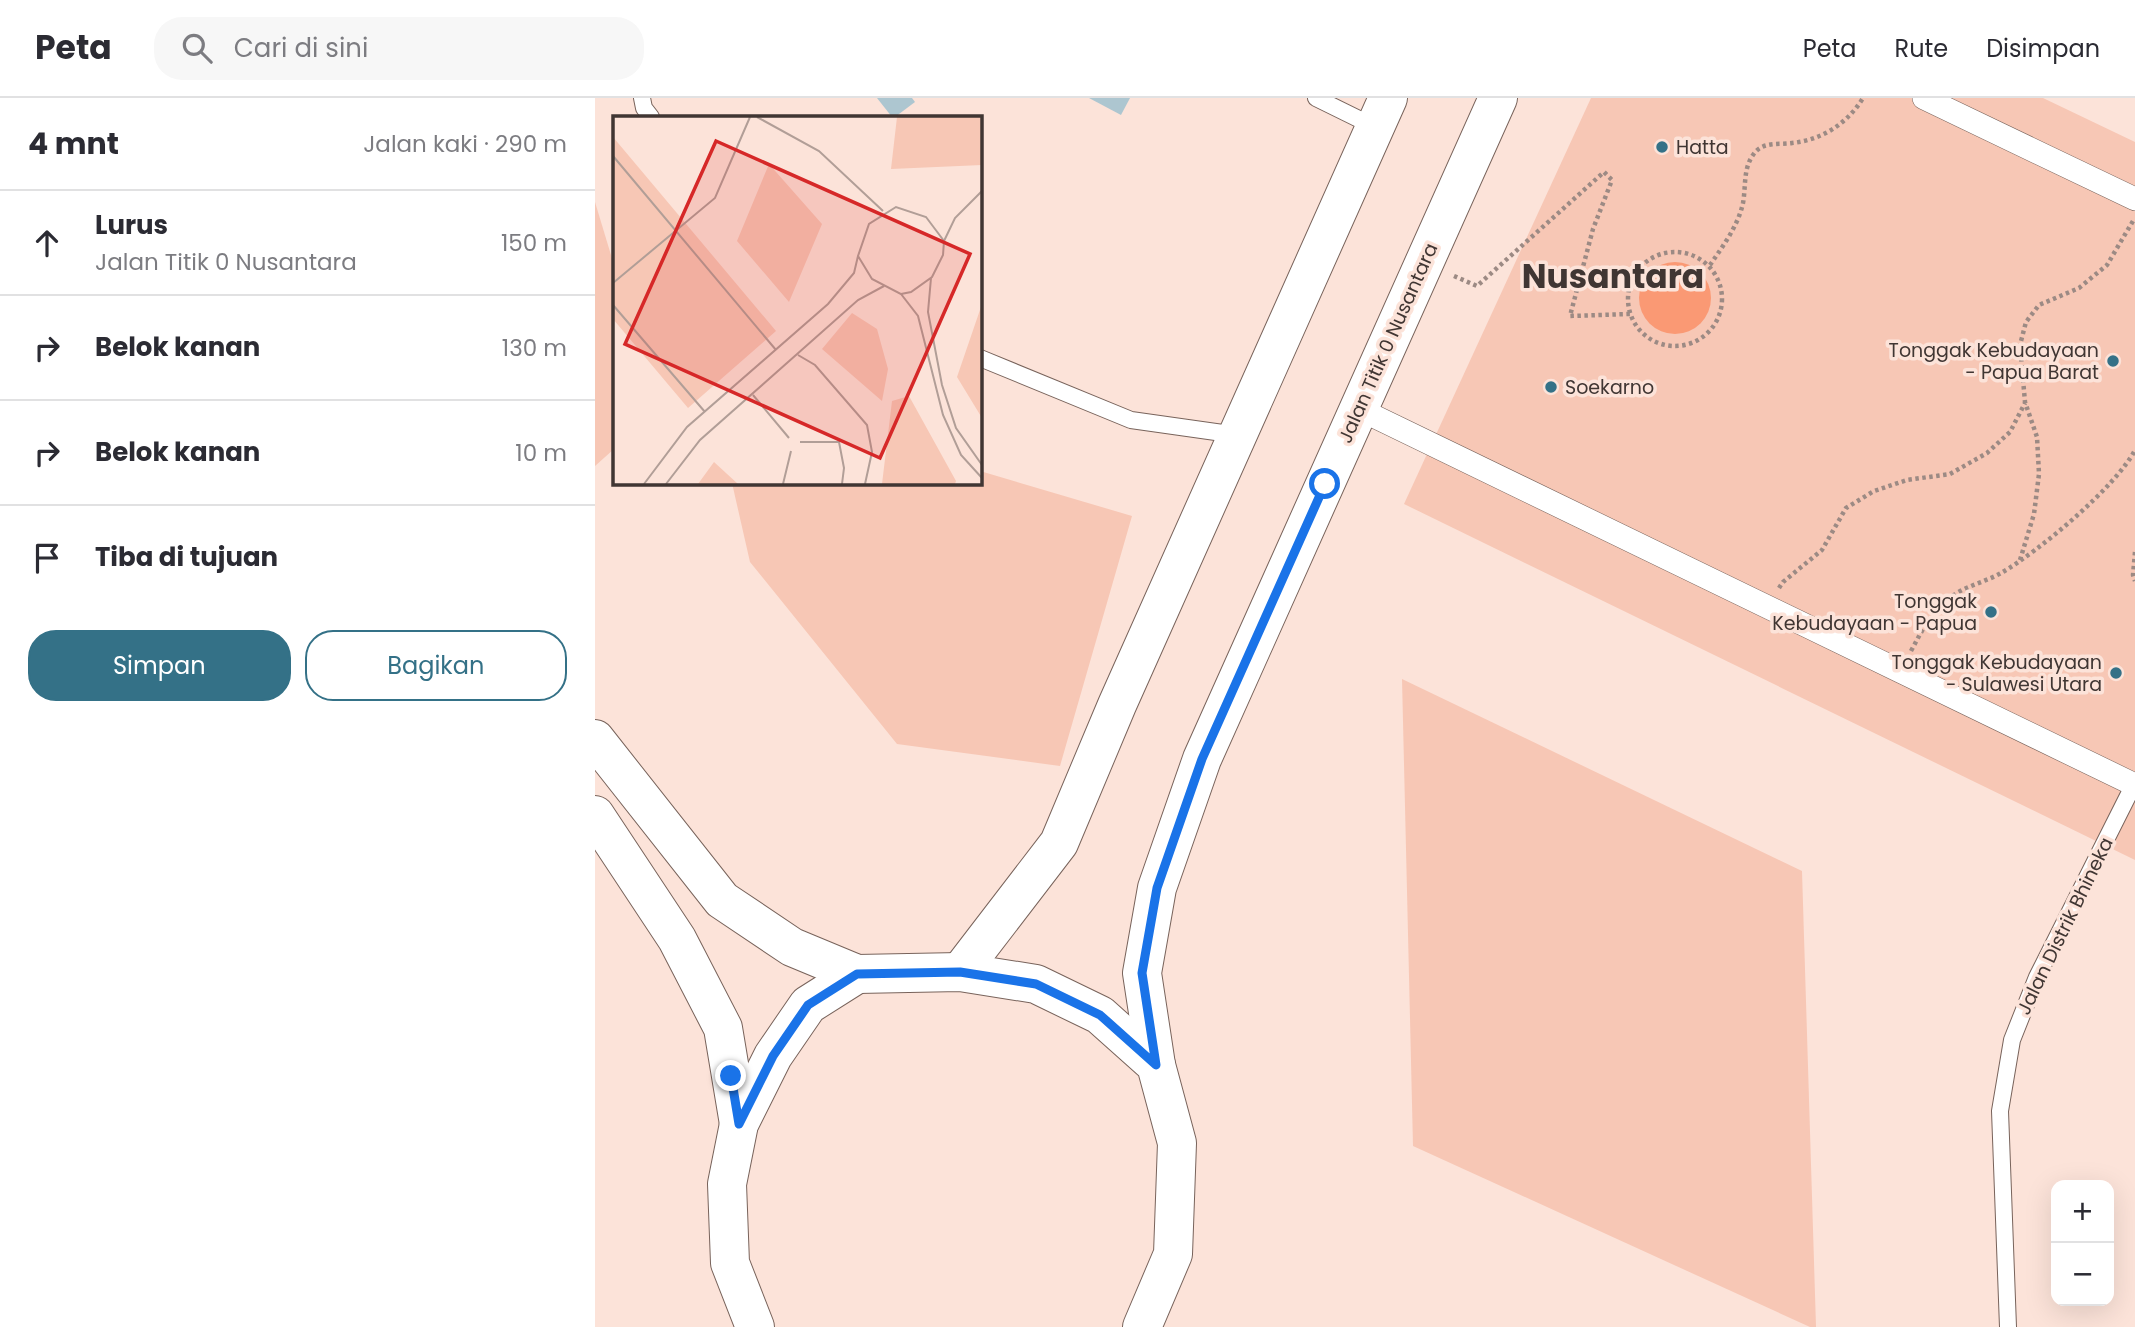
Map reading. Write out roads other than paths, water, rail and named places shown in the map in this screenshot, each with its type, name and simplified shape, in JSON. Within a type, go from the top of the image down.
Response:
[{"type":"street","name":"Jalan Titik 0 Nusantara","points":[[1142,1327],[1173,1254],[1177,1143],[1156,1065],[1142,973],[1157,888],[1202,759],[1498,98]]},
{"type":"street","points":[[1924,98],[2135,199]]},
{"type":"street","points":[[960,972],[1059,843],[1117,705],[1382,113]]},
{"type":"street","points":[[1359,409],[2135,783]]},
{"type":"street","points":[[595,739],[722,900],[792,947],[857,974],[960,972],[1036,984],[1100,1015],[1156,1065]]},
{"type":"street","points":[[595,815],[677,939],[723,1028],[739,1124]]},
{"type":"street","points":[[755,1327],[730,1263],[727,1184],[739,1124],[773,1056],[808,1005],[857,974]]},
{"type":"lane","points":[[642,98],[644,108],[650,116]]},
{"type":"lane","points":[[1316,98],[1382,113]]},
{"type":"lane","points":[[982,359],[1131,420],[1238,435]]},
{"type":"lane","name":"Jalan Distrik Bhineka","points":[[2008,1327],[2000,1111],[2012,1040],[2037,977],[2135,783]]},
{"type":"place","name":"Hatta","points":[[1662,147]]},
{"type":"place","name":"Tonggak Kebudayaan - Papua Barat","points":[[2113,361]]},
{"type":"place","name":"Soekarno","points":[[1551,387]]},
{"type":"place","name":"Tonggak Kebudayaan - Papua","points":[[1991,612]]},
{"type":"place","name":"Tonggak Kebudayaan - Sulawesi Utara","points":[[2116,673]]},
{"type":"district","name":"Nusantara","points":[[1613,276]]}]
